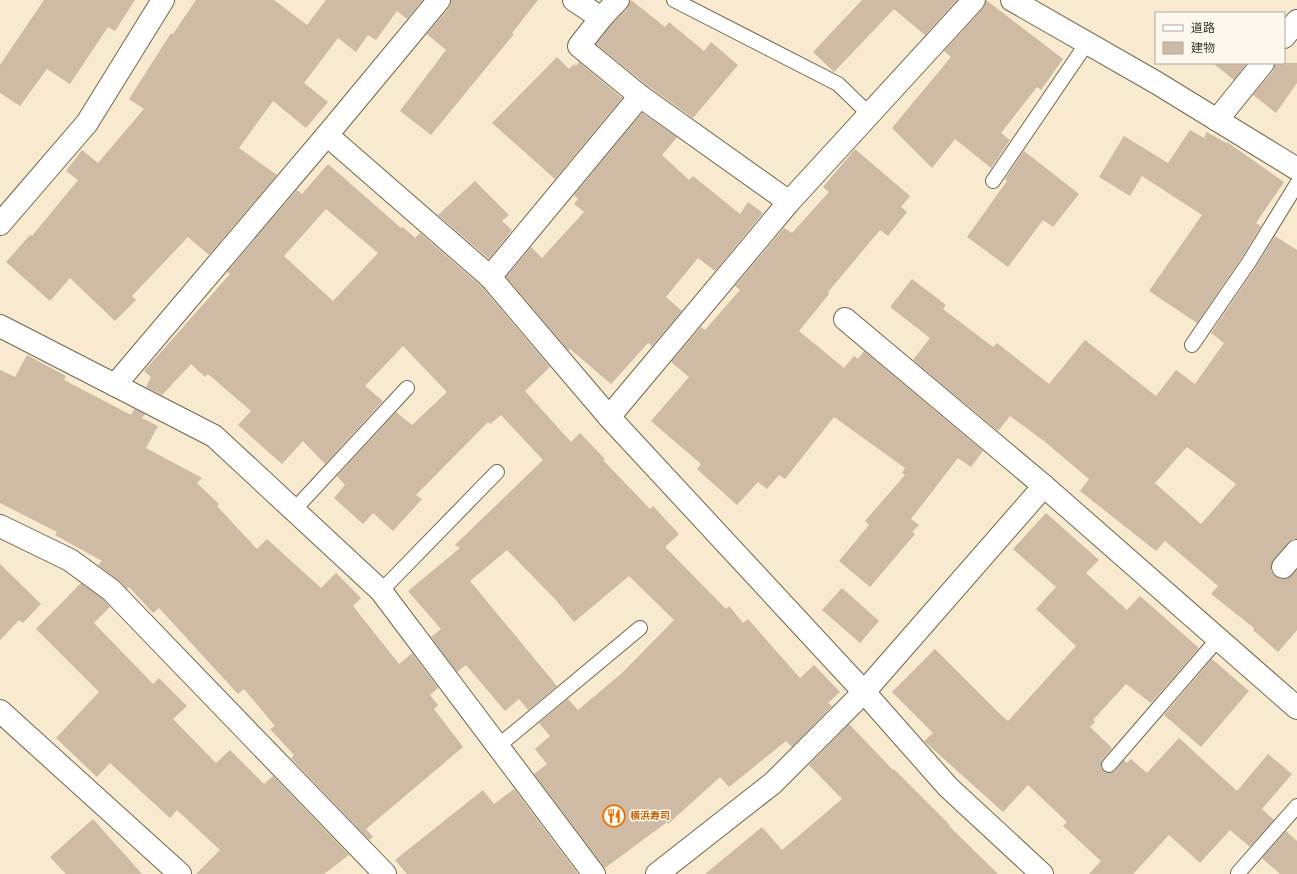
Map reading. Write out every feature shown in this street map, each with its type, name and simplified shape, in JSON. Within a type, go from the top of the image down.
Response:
[{"type":"street","points":[[0,224],[87,123],[162,0]]},
{"type":"street","points":[[115,385],[328,135],[439,0]]},
{"type":"street","points":[[574,0],[601,18]]},
{"type":"street","points":[[618,0],[601,18],[579,46],[640,96],[789,202]]},
{"type":"street","points":[[609,417],[789,202],[974,0]]},
{"type":"street","points":[[1024,3],[1087,43],[1297,169]]},
{"type":"street","points":[[1285,36],[1297,21]]},
{"type":"street","points":[[1217,120],[1262,64]]},
{"type":"street","points":[[490,277],[640,96]]},
{"type":"street","points":[[328,135],[490,277],[609,417],[864,692],[948,787],[1042,874]]},
{"type":"street","points":[[845,319],[1044,486],[1297,708]]},
{"type":"street","points":[[0,326],[214,436],[381,592],[594,874]]},
{"type":"street","points":[[657,874],[773,783],[864,692],[1044,486]]},
{"type":"street","points":[[0,526],[70,560],[111,590],[385,874]]},
{"type":"street","points":[[1283,568],[1297,551]]},
{"type":"street","points":[[0,711],[180,874]]},
{"type":"lane","points":[[674,0],[838,84],[870,114]]},
{"type":"lane","points":[[992,181],[1087,43]]},
{"type":"lane","points":[[1192,345],[1249,262],[1297,184]]},
{"type":"lane","points":[[294,510],[407,388]]},
{"type":"lane","points":[[381,592],[498,472]]},
{"type":"lane","points":[[497,747],[640,628]]},
{"type":"lane","points":[[1109,764],[1218,639]]},
{"type":"lane","points":[[1238,873],[1297,806]]},
{"type":"building","points":[[44,0],[135,0],[115,31],[108,27],[70,84],[47,69],[20,106],[0,93],[0,65]]},
{"type":"building","points":[[196,0],[274,0],[307,25],[326,0],[423,0],[407,19],[397,11],[376,40],[368,35],[356,52],[338,38],[304,83],[328,102],[306,128],[273,101],[239,148],[277,175],[209,255],[188,237],[132,296],[136,300],[115,321],[70,278],[50,301],[6,262],[30,235],[32,236],[78,180],[66,171],[82,150],[98,163],[144,109],[129,99],[171,33],[173,34]]},
{"type":"building","points":[[451,0],[538,0],[512,33],[514,34],[431,135],[400,111],[446,50],[427,34],[449,8]]},
{"type":"building","points":[[631,0],[665,27],[669,22],[704,51],[711,42],[738,65],[693,118],[648,86],[596,44],[610,26],[627,9]]},
{"type":"building","points":[[862,0],[957,0],[925,35],[894,9],[834,72],[813,52]]},
{"type":"building","points":[[986,0],[1063,59],[1041,90],[1037,87],[1001,133],[1010,140],[991,168],[955,139],[932,168],[892,128],[951,57],[944,51],[983,8]]},
{"type":"building","points":[[557,57],[569,69],[574,64],[576,66],[579,62],[622,98],[555,179],[492,123]]},
{"type":"building","points":[[1297,63],[1297,83],[1276,113],[1253,95],[1273,71],[1275,64]]},
{"type":"building","points":[[1214,64],[1246,64],[1234,80]]},
{"type":"building","points":[[642,113],[677,137],[662,155],[689,180],[693,176],[740,214],[748,202],[763,213],[715,271],[698,258],[666,297],[682,311],[652,346],[648,343],[611,384],[570,349],[568,350],[506,277],[531,247],[542,258],[584,212],[574,204],[578,199],[574,195]]},
{"type":"building","points":[[1190,130],[1204,138],[1207,132],[1226,143],[1227,142],[1284,182],[1256,223],[1261,226],[1242,257],[1197,323],[1149,291],[1202,215],[1142,176],[1130,196],[1099,177],[1124,136],[1168,163]]},
{"type":"building","points":[[855,149],[910,196],[901,207],[907,212],[888,236],[880,230],[828,292],[829,294],[799,331],[844,368],[854,356],[858,359],[864,351],[983,451],[971,467],[958,458],[911,519],[919,525],[912,532],[915,534],[870,587],[839,561],[869,525],[865,521],[905,475],[902,473],[905,468],[834,417],[785,479],[779,475],[767,489],[758,482],[737,505],[697,469],[701,464],[651,421],[689,377],[671,362],[701,327],[705,330],[740,290],[735,286],[784,228],[792,233],[829,192],[823,187]]},
{"type":"building","points":[[1024,151],[1079,194],[1053,227],[1043,220],[1008,267],[967,237],[1007,181],[1005,179]]},
{"type":"building","points":[[328,164],[401,228],[403,227],[415,238],[420,233],[481,286],[550,367],[525,391],[571,442],[580,433],[605,459],[603,460],[650,509],[653,506],[679,534],[665,547],[726,609],[729,606],[743,623],[748,619],[800,678],[814,665],[840,692],[828,703],[832,706],[792,747],[786,741],[729,787],[720,777],[668,824],[667,822],[605,868],[534,774],[547,764],[535,749],[550,736],[539,723],[568,699],[578,710],[622,673],[674,620],[629,576],[574,622],[555,599],[507,550],[470,581],[557,686],[528,710],[519,699],[505,711],[466,665],[457,672],[431,637],[441,629],[408,591],[460,548],[455,545],[543,460],[501,415],[490,424],[488,422],[416,495],[422,499],[393,531],[373,513],[363,524],[334,498],[345,485],[337,476],[396,412],[412,425],[447,392],[403,346],[365,386],[383,401],[325,464],[303,441],[282,464],[238,425],[251,411],[208,374],[205,377],[191,364],[162,395],[146,387],[151,377],[144,371],[230,274],[227,272],[297,190],[302,194]],"holes":[[[326,209],[378,253],[333,301],[284,256]]]},
{"type":"building","points":[[475,181],[509,215],[502,221],[512,230],[489,259],[438,215]]},
{"type":"building","points":[[1275,236],[1297,250],[1297,539],[1293,539],[1288,543],[1274,559],[1271,565],[1271,571],[1275,576],[1281,579],[1287,579],[1297,570],[1297,630],[1278,652],[1253,630],[1254,628],[1211,594],[1218,586],[1165,541],[1156,551],[1080,491],[1089,479],[1044,441],[1010,416],[998,431],[913,360],[930,338],[890,307],[912,279],[946,305],[943,309],[993,347],[997,343],[1049,384],[1085,340],[1156,396],[1176,370],[1195,384],[1224,343],[1211,333],[1256,267]],"holes":[[[1187,447],[1236,484],[1201,524],[1155,483]]]},
{"type":"building","points":[[27,355],[66,376],[64,380],[131,415],[134,409],[145,414],[142,418],[158,426],[146,448],[202,478],[197,483],[219,504],[217,506],[257,549],[267,539],[321,588],[336,573],[361,598],[353,606],[399,664],[412,653],[438,688],[430,695],[438,705],[434,709],[463,747],[366,829],[373,837],[369,840],[291,758],[294,755],[270,729],[275,726],[244,689],[238,694],[159,608],[153,613],[129,587],[127,589],[98,565],[102,561],[55,535],[57,532],[0,503],[0,370],[15,377]]},
{"type":"building","points":[[1046,513],[1099,560],[1086,573],[1127,610],[1140,596],[1199,648],[1151,703],[1126,684],[1093,720],[1095,722],[1090,727],[1112,748],[1102,760],[1101,768],[1104,772],[1111,773],[1115,771],[1124,760],[1127,763],[1131,759],[1147,773],[1179,738],[1237,791],[1268,754],[1292,774],[1262,809],[1274,820],[1250,847],[1230,830],[1200,863],[1169,835],[1133,874],[1089,874],[1101,861],[1063,826],[1067,822],[1028,785],[1003,812],[924,741],[933,733],[892,692],[935,649],[1008,721],[1076,646],[1036,609],[1056,587],[1013,549]]},
{"type":"building","points":[[0,564],[41,604],[23,623],[19,620],[0,640]]},
{"type":"building","points":[[81,583],[103,599],[110,607],[94,623],[153,684],[159,678],[187,706],[173,719],[216,763],[230,750],[264,784],[273,776],[349,855],[324,874],[196,874],[220,850],[177,810],[170,818],[110,763],[97,777],[56,738],[99,692],[36,629]]},
{"type":"building","points":[[842,588],[879,621],[860,643],[822,610]]},
{"type":"building","points":[[1212,659],[1249,691],[1201,747],[1164,715]]},
{"type":"building","points":[[849,724],[893,770],[894,769],[998,874],[705,874],[762,827],[782,850],[842,799],[809,765]]},
{"type":"building","points":[[514,789],[578,874],[407,874],[395,860],[483,790],[494,804]]},
{"type":"building","points":[[93,819],[142,874],[66,874],[50,857]]},
{"type":"building","points":[[1286,831],[1297,841],[1297,874],[1280,874],[1262,858]]},
{"type":"place","name":"横浜寿司","points":[[614,816]]}]
